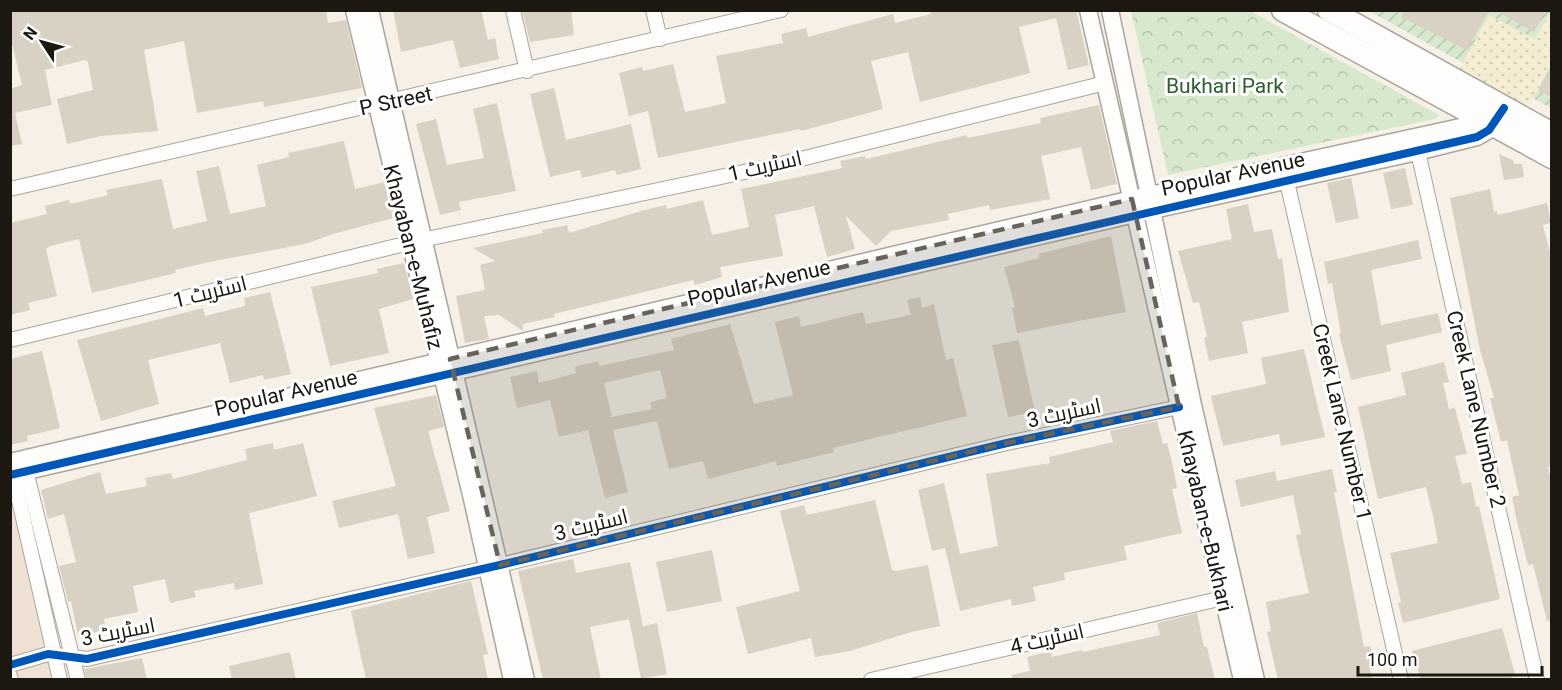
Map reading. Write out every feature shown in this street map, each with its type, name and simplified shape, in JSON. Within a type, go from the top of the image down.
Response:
[{"type":"main road","points":[[1283,10],[1490,111],[1551,134]]},
{"type":"main road","points":[[1329,10],[1490,111],[1551,156]]},
{"type":"street","name":"Khayaban-e-Muhafiz","points":[[354,10],[383,103],[494,566],[526,680]]},
{"type":"street","points":[[370,10],[383,103]]},
{"type":"street","points":[[513,10],[527,71]]},
{"type":"street","points":[[653,10],[660,39]]},
{"type":"street","name":"P Street","points":[[10,189],[527,71],[781,10]]},
{"type":"street","name":"Khayaban-e-Bukhari","points":[[1088,10],[1223,597],[1256,680]]},
{"type":"street","name":"Khayaban-e-Bukhari","points":[[1110,10],[1241,645],[1242,680]]},
{"type":"street","name":"اسٹریٹ 1","points":[[10,340],[416,242],[777,165],[1105,83]]},
{"type":"street","name":"Popular Avenue","points":[[16,467],[1151,203],[1283,165],[1477,137],[1490,111]]},
{"type":"street","name":"Popular Avenue","points":[[1151,203],[1286,182],[1416,145]]},
{"type":"street","name":"Creek Lane Number 2","points":[[1416,145],[1537,680]]},
{"type":"street","name":"Creek Lane Number 1","points":[[1283,165],[1401,680]]},
{"type":"street","name":"اسٹریٹ 3","points":[[10,664],[48,654],[87,659],[494,566],[1006,443],[1179,407]]},
{"type":"street","points":[[16,467],[60,680]]},
{"type":"street","points":[[16,467],[78,680]]},
{"type":"street","name":"Khayaban-e-Muhafiz","points":[[494,566],[512,680]]},
{"type":"street","name":"اسٹریٹ 4","points":[[871,680],[1223,597]]},
{"type":"highlighted area","points":[[1132,199],[1179,407],[1007,443],[500,565],[450,359]]},
{"type":"shaded area","points":[[11,501],[53,679],[11,679]]},
{"type":"sand","points":[[1551,11],[1551,66],[1527,108],[1459,71],[1489,15],[1535,39]]},
{"type":"green space","name":"Bukhari Park","points":[[1131,11],[1250,11],[1439,115],[1435,119],[1168,175]]},
{"type":"green space","points":[[1369,11],[1551,11],[1535,39],[1489,15],[1463,63]]},
{"type":"green space","points":[[1551,66],[1551,108],[1533,98]]},
{"type":"building","points":[[10,10],[326,10],[328,23],[346,20],[362,88],[264,107],[263,101],[197,113],[184,41],[144,50],[158,131],[101,136],[67,144],[57,99],[93,90],[88,62],[85,60],[45,70],[52,105],[15,113],[22,144],[10,146],[10,89],[22,85],[10,35]]},
{"type":"building","points":[[393,10],[481,10],[488,40],[495,38],[499,59],[460,68],[453,40],[401,52]]},
{"type":"building","points":[[522,10],[571,10],[574,35],[530,42]]},
{"type":"building","points":[[930,10],[1076,10],[1089,65],[1068,70],[1056,18],[1019,27],[1030,73],[920,102],[908,52],[871,61],[883,109],[801,131],[800,129],[658,158],[648,111],[629,116],[619,73],[642,67],[643,71],[673,64],[685,112],[705,108],[726,103],[716,56],[783,43],[781,34],[806,28],[808,37],[893,14],[895,23],[931,14]]},
{"type":"building","points":[[1405,10],[1489,10],[1467,50],[1401,17]]},
{"type":"building","points":[[1495,10],[1546,10],[1534,32]]},
{"type":"building","points":[[1551,66],[1551,97],[1538,90]]},
{"type":"building","points":[[554,88],[566,140],[631,124],[641,169],[617,175],[615,170],[582,178],[580,170],[550,177],[530,94]]},
{"type":"building","points":[[497,103],[516,191],[459,202],[461,210],[440,215],[416,124],[436,119],[447,165],[484,158],[473,109]]},
{"type":"building","points":[[1099,105],[1117,184],[1091,190],[1081,147],[1041,156],[1050,199],[990,210],[989,205],[948,214],[949,220],[891,231],[876,246],[846,216],[855,249],[827,257],[814,206],[775,215],[783,256],[720,267],[722,277],[695,285],[693,280],[554,314],[555,317],[523,324],[523,331],[499,315],[484,316],[489,339],[465,343],[456,296],[485,290],[480,265],[495,261],[473,248],[543,233],[542,230],[567,225],[569,233],[641,211],[666,205],[667,209],[703,200],[712,235],[749,227],[741,189],[842,168],[840,161],[865,156],[866,159],[967,135],[967,138],[1041,123],[1040,118]]},
{"type":"building","points":[[344,141],[355,189],[385,182],[393,218],[305,244],[214,261],[175,270],[176,273],[92,293],[79,239],[50,246],[46,249],[57,296],[28,303],[30,310],[10,315],[10,223],[47,214],[45,206],[69,200],[70,204],[108,195],[106,190],[162,179],[173,229],[207,221],[196,171],[219,166],[230,214],[266,206],[257,165],[289,157],[288,153]]},
{"type":"building","points":[[1499,154],[1513,160],[1514,164],[1522,164],[1524,177],[1504,180]]},
{"type":"building","points":[[1405,168],[1413,205],[1391,209],[1383,173]]},
{"type":"building","points":[[1351,178],[1359,218],[1336,223],[1327,183]]},
{"type":"building","points":[[1490,189],[1494,212],[1497,211],[1498,215],[1547,203],[1551,223],[1543,225],[1551,256],[1551,466],[1548,467],[1551,481],[1551,620],[1547,621],[1533,564],[1528,565],[1516,517],[1512,497],[1519,495],[1507,440],[1501,442],[1490,398],[1494,398],[1480,350],[1450,198]]},
{"type":"building","points":[[1248,204],[1254,232],[1272,229],[1278,259],[1282,258],[1289,312],[1242,322],[1248,353],[1209,361],[1204,338],[1207,337],[1199,302],[1193,303],[1178,251],[1232,239],[1226,209]]},
{"type":"building","points":[[1111,236],[1126,312],[1017,333],[1012,308],[1015,307],[1004,267],[1039,258],[1038,254]]},
{"type":"building","points":[[1418,240],[1422,259],[1371,270],[1381,325],[1438,313],[1442,332],[1386,345],[1391,371],[1351,380],[1339,334],[1341,333],[1332,283],[1328,284],[1324,262]]},
{"type":"building","points":[[404,263],[413,299],[379,309],[389,353],[330,366],[311,287],[378,273],[377,269]]},
{"type":"building","points":[[270,292],[291,374],[264,380],[263,375],[230,383],[220,343],[148,360],[159,404],[101,421],[77,340],[203,308],[205,316],[245,306],[244,298]]},
{"type":"building","points":[[920,297],[922,308],[934,304],[946,360],[953,358],[967,416],[833,448],[834,452],[777,466],[776,461],[708,479],[703,461],[669,469],[657,421],[613,430],[628,492],[605,498],[588,430],[559,437],[550,400],[517,408],[510,377],[537,371],[539,383],[576,373],[575,367],[598,361],[599,366],[674,350],[671,339],[730,324],[754,404],[793,395],[775,322],[799,316],[801,327],[863,312],[866,324],[911,315],[907,300]],"holes":[[[660,370],[667,398],[650,402],[652,409],[612,417],[604,383]]]},
{"type":"building","points":[[1019,340],[1035,412],[1008,417],[992,345]]},
{"type":"building","points":[[1304,349],[1325,437],[1281,446],[1279,434],[1223,446],[1211,396],[1266,384],[1261,358]]},
{"type":"building","points":[[42,351],[60,428],[27,436],[28,441],[10,445],[10,359]]},
{"type":"building","points":[[1444,362],[1449,382],[1443,383],[1449,409],[1455,408],[1467,454],[1455,456],[1462,484],[1471,482],[1476,507],[1479,506],[1500,599],[1403,623],[1398,603],[1401,602],[1390,553],[1438,543],[1433,516],[1426,487],[1378,499],[1358,407],[1406,395],[1401,373]]},
{"type":"building","points":[[436,395],[444,427],[428,431],[450,511],[427,517],[435,553],[408,559],[398,514],[339,528],[332,501],[396,486],[374,408]]},
{"type":"building","points":[[1157,421],[1163,444],[1167,443],[1172,462],[1177,488],[1172,489],[1182,533],[1124,546],[1127,560],[1064,573],[1065,580],[1033,587],[1036,601],[1012,606],[1011,599],[960,611],[945,548],[932,551],[918,490],[944,483],[960,554],[998,546],[986,474],[1050,463],[1049,457],[1113,442],[1110,431]]},
{"type":"building","points":[[273,443],[274,450],[303,443],[317,496],[249,513],[263,584],[235,590],[234,583],[194,591],[196,597],[170,603],[165,579],[133,586],[138,612],[104,619],[106,630],[78,636],[71,601],[68,602],[59,566],[76,562],[64,514],[48,519],[41,490],[100,472],[106,494],[147,486],[145,478],[171,473],[173,479],[247,460],[245,449]]},
{"type":"building","points":[[1332,469],[1337,492],[1334,492],[1364,647],[1370,646],[1375,668],[1370,669],[1372,680],[1278,680],[1267,632],[1271,631],[1266,602],[1309,593],[1296,535],[1301,534],[1293,495],[1241,507],[1235,480],[1275,471],[1277,481]]},
{"type":"building","points":[[875,500],[892,570],[928,565],[940,626],[911,632],[850,651],[815,657],[811,638],[748,654],[736,607],[800,591],[780,511],[804,505],[807,515]]},
{"type":"building","points":[[712,550],[722,601],[667,612],[656,562]]},
{"type":"building","points":[[573,559],[576,573],[630,562],[643,626],[657,623],[667,674],[641,679],[629,619],[590,627],[601,680],[543,680],[518,571]]},
{"type":"building","points":[[471,581],[488,654],[483,655],[488,680],[366,680],[351,611]]},
{"type":"building","points":[[1197,613],[1204,647],[1207,647],[1215,680],[1012,680],[1012,675],[1030,671],[1027,657],[1051,651],[1052,657],[1082,650],[1083,652],[1160,635],[1157,623]]},
{"type":"building","points":[[1502,628],[1515,674],[1511,675],[1512,680],[1421,680],[1412,651]]},
{"type":"building","points":[[290,652],[296,680],[232,680],[229,666]]},
{"type":"building","points":[[142,658],[147,680],[87,680],[84,669]]},
{"type":"cycle path","points":[[10,475],[1477,137],[1489,130],[1504,108]]},
{"type":"cycle path","points":[[10,665],[48,654],[87,659],[500,565],[1007,443],[1179,407]]}]
